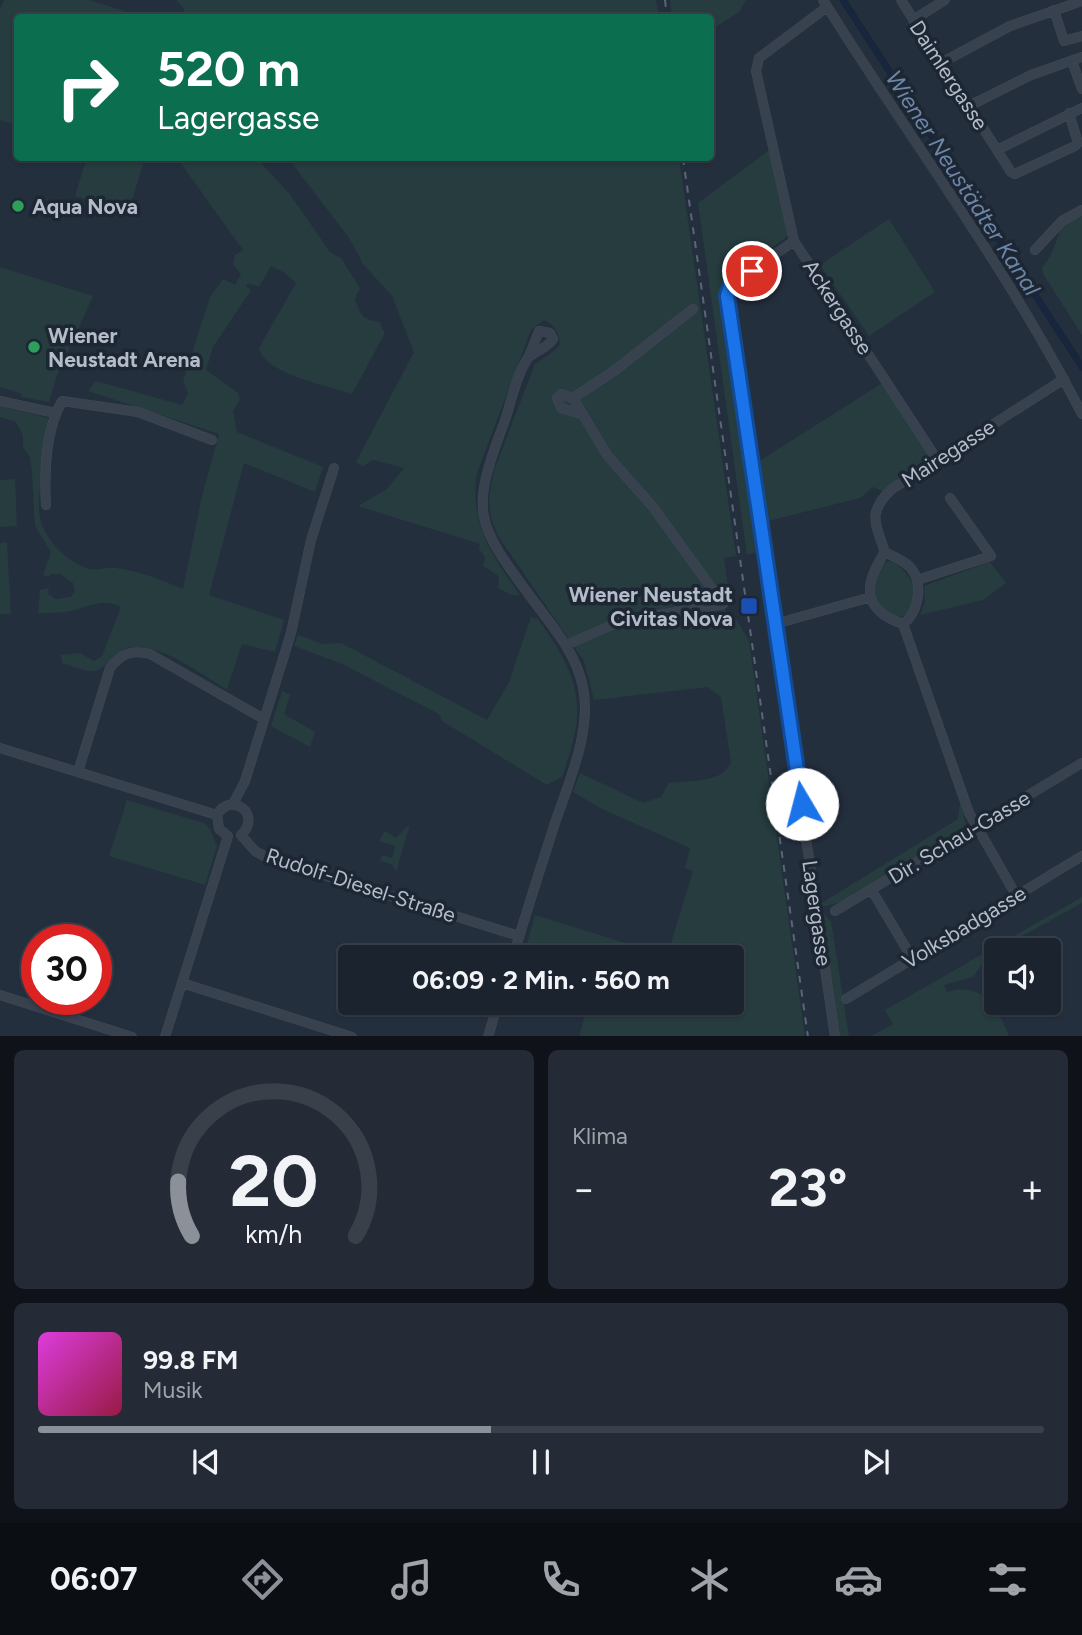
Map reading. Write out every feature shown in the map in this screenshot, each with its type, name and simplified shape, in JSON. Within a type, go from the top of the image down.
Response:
[{"type":"street","name":"Daimlergasse","points":[[901,0],[1011,172],[1015,174],[1078,143],[1069,113]]},
{"type":"street","points":[[913,20],[945,0]]},
{"type":"street","points":[[942,63],[1010,26],[1082,1]]},
{"type":"street","points":[[825,3],[927,156],[1064,379],[1082,414]]},
{"type":"street","name":"Ackergasse","points":[[825,3],[759,58],[756,71],[794,241],[938,461]]},
{"type":"street","points":[[1054,10],[1064,41],[1082,36]]},
{"type":"street","points":[[969,106],[1031,75],[1082,57]]},
{"type":"street","points":[[1072,61],[1082,89]]},
{"type":"street","name":"Daimlergasse","points":[[997,150],[1082,108]]},
{"type":"street","points":[[1035,250],[1062,222],[1082,210]]},
{"type":"street","name":"Lagergasse","points":[[794,241],[730,286],[727,296],[835,1036]]},
{"type":"street","points":[[573,398],[614,371],[693,309]]},
{"type":"street","points":[[516,945],[582,734],[585,707],[577,668],[566,645],[493,545],[482,511],[485,474],[529,356]]},
{"type":"street","name":"Mairegasse","points":[[885,552],[874,514],[878,502],[892,489],[1064,379]]},
{"type":"street","points":[[566,645],[619,622],[723,604],[653,507],[614,463],[573,398],[561,394],[557,404],[561,408],[581,414]]},
{"type":"street","points":[[0,401],[55,413]]},
{"type":"street","points":[[47,505],[47,473],[55,413],[62,401],[138,412],[212,440]]},
{"type":"street","points":[[242,835],[228,836],[219,829],[217,816],[224,807],[238,805],[288,644],[314,527],[334,468]]},
{"type":"street","points":[[917,579],[991,555],[950,498]]},
{"type":"street","points":[[903,624],[917,603],[917,579],[908,565],[885,552],[870,578],[870,597],[877,610],[903,624],[975,827],[1016,895]]},
{"type":"street","points":[[775,624],[870,597]]},
{"type":"street","points":[[78,772],[110,668],[118,658],[129,652],[150,654],[264,719]]},
{"type":"street","points":[[0,748],[217,816]]},
{"type":"street","name":"Dir. Schau-Gasse","points":[[835,911],[1082,764]]},
{"type":"street","name":"Rudolf-Diesel-Straße","points":[[238,805],[250,817],[250,824],[242,835],[255,851],[266,857],[519,936]]},
{"type":"street","points":[[165,1036],[228,836]]},
{"type":"street","name":"Volksbadgasse","points":[[846,999],[1082,856]]},
{"type":"street","points":[[871,889],[912,958]]},
{"type":"street","points":[[182,983],[349,1036]]},
{"type":"street","points":[[0,995],[129,1036]]},
{"type":"street","points":[[488,1036],[494,1015]]},
{"type":"green space","points":[[4,0],[89,0],[133,14],[14,14],[14,124],[0,120],[0,9]]},
{"type":"green space","points":[[176,0],[656,0],[658,14],[183,14],[184,9]]},
{"type":"green space","points":[[670,0],[746,0],[739,12],[714,28],[714,14],[672,14]]},
{"type":"green space","points":[[772,148],[793,232],[726,282],[753,465],[884,382],[934,454],[884,492],[873,487],[860,498],[756,524],[758,552],[747,555],[698,203]]},
{"type":"green space","points":[[86,161],[144,161],[128,213],[75,196]]},
{"type":"green space","points":[[179,161],[259,161],[289,193],[330,252],[341,258],[360,288],[355,299],[361,313],[369,320],[379,322],[385,333],[352,394],[299,378],[272,365],[263,357],[259,348],[296,283],[271,266],[259,287],[248,283],[246,286],[251,290],[213,347],[206,370],[238,393],[240,400],[233,411],[237,432],[323,467],[315,492],[244,463],[209,595],[284,620],[275,652],[242,644],[227,689],[182,662],[146,648],[122,650],[104,666],[93,671],[62,663],[61,655],[80,653],[94,661],[102,656],[121,607],[100,603],[66,612],[38,613],[40,590],[49,588],[48,594],[56,599],[71,597],[75,591],[73,583],[60,574],[50,574],[50,577],[43,575],[51,552],[35,526],[30,457],[23,447],[23,435],[16,422],[0,417],[0,406],[48,418],[39,510],[44,529],[62,553],[89,569],[125,569],[183,589],[202,496],[219,434],[88,391],[96,381],[182,405],[188,393],[183,381],[210,297],[223,279],[235,285],[241,274],[233,265],[235,255],[243,250]]},
{"type":"green space","points":[[290,161],[679,161],[736,556],[724,558],[729,598],[725,611],[734,615],[749,641],[805,1036],[579,1036],[585,1016],[582,1015],[744,1015],[744,945],[670,945],[693,871],[685,868],[690,848],[600,808],[573,792],[580,773],[643,803],[661,797],[669,783],[705,780],[721,774],[731,762],[721,697],[708,687],[594,700],[584,661],[498,536],[491,518],[489,498],[494,470],[535,364],[560,344],[556,330],[544,320],[531,330],[477,473],[475,491],[476,508],[485,538],[500,567],[520,595],[512,595],[498,588],[499,576],[483,566],[485,557],[479,549],[480,544],[358,506],[387,489],[404,468],[373,460],[363,466],[356,462],[414,352],[392,296],[363,264],[349,238]]},
{"type":"green space","points":[[1082,212],[1082,335],[1043,274],[1042,267],[1049,259],[1064,226]]},
{"type":"green space","points":[[889,219],[935,292],[869,336],[820,265]]},
{"type":"green space","name":"Wiener Neustadt Arena","points":[[0,267],[93,296],[56,378],[49,402],[21,397],[22,394],[0,387]]},
{"type":"green space","points":[[15,479],[17,526],[0,527],[0,480]]},
{"type":"green space","points":[[7,542],[11,614],[0,614],[0,543]]},
{"type":"green space","points":[[890,561],[905,571],[914,587],[914,604],[901,617],[881,608],[873,592],[874,580],[882,564]]},
{"type":"green space","points":[[990,562],[1006,583],[983,600],[920,615],[925,602],[924,586]]},
{"type":"green space","points":[[531,617],[538,619],[564,659],[576,694],[577,712],[570,752],[562,777],[547,785],[442,721],[439,714],[342,664],[294,646],[298,635],[323,644],[341,643],[487,720],[509,682]]},
{"type":"green space","points":[[282,691],[290,695],[284,714],[315,732],[310,747],[271,726]]},
{"type":"green space","points":[[127,800],[204,823],[210,829],[217,846],[205,885],[109,856]]},
{"type":"green space","points":[[960,802],[967,829],[843,902],[820,907],[820,904],[958,819]]},
{"type":"green space","points":[[410,824],[396,872],[393,865],[380,861],[382,855],[392,858],[395,846],[379,841],[385,831],[396,838]]},
{"type":"green space","points":[[1082,897],[1082,903],[1019,938],[1011,938]]},
{"type":"green space","points":[[821,911],[831,921],[849,1036],[839,1036]]},
{"type":"green space","points":[[535,915],[632,945],[527,945]]},
{"type":"green space","points":[[984,953],[984,962],[973,977],[944,985],[947,992],[970,990],[984,997],[984,1015],[999,1015],[1009,1036],[871,1036],[893,1024],[885,1010]]},
{"type":"waterway","name":"Wiener Neustädter Kanal","points":[[843,0],[1082,367]]},
{"type":"railway","points":[[665,0],[667,14]]},
{"type":"railway","points":[[683,161],[808,1036]]},
{"type":"place","name":"Aqua Nova","points":[[18,206]]},
{"type":"place","name":"Wiener Neustadt Arena","points":[[34,347]]},
{"type":"place","name":"Wiener Neustadt Civitas Nova","points":[[749,606]]},
{"type":"route","points":[[752,271],[730,286],[727,296],[802,804]]}]
